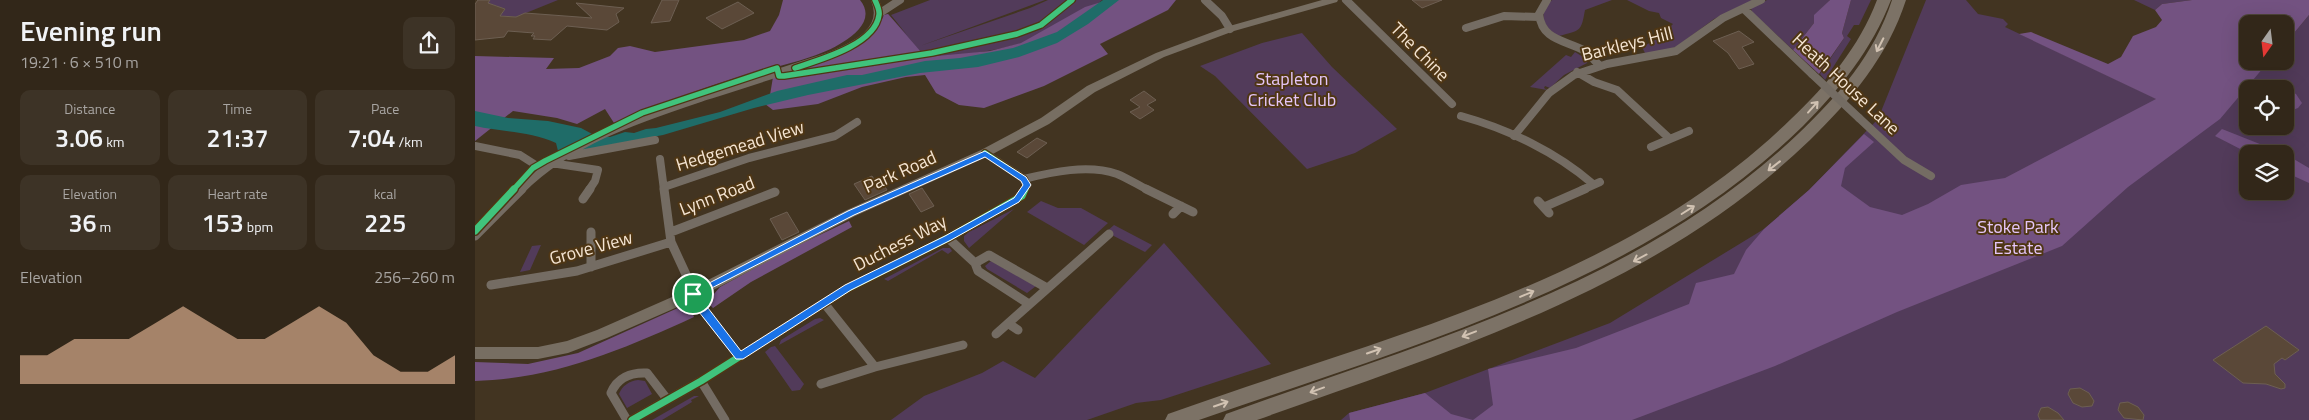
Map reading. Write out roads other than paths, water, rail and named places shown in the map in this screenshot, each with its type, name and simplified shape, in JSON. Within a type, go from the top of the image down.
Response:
[{"type":"highway","points":[[1175,420],[1509,302],[1601,262],[1650,234],[1724,187],[1798,123],[1839,78],[1851,61],[1866,38],[1884,0]]},
{"type":"highway","points":[[1233,420],[1517,316],[1611,273],[1664,245],[1735,197],[1782,160],[1813,131],[1855,84],[1879,48],[1899,0]]},
{"type":"main road","name":"Park Road","points":[[475,353],[538,352],[568,347],[693,294],[851,213],[985,153],[1045,120],[1110,79],[1160,55],[1230,28],[1333,0]]},
{"type":"street","points":[[475,236],[542,169],[604,133],[652,114],[843,51],[867,35],[877,22],[879,13],[875,0]]},
{"type":"street","points":[[879,13],[900,0]]},
{"type":"street","points":[[1205,0],[1222,16],[1230,28]]},
{"type":"street","name":"The Chine","points":[[1347,0],[1452,104]]},
{"type":"street","points":[[1547,0],[1539,10],[1539,17],[1541,26],[1548,35],[1585,52],[1599,65]]},
{"type":"street","name":"Barkleys Hill","points":[[1515,136],[1541,101],[1577,72],[1599,65],[1649,58],[1676,50],[1696,40],[1722,19],[1761,0]]},
{"type":"street","name":"Heath House Lane","points":[[1743,9],[1904,160],[1931,176]]},
{"type":"street","points":[[1466,28],[1504,16],[1539,17]]},
{"type":"street","points":[[1577,72],[1593,82],[1617,90],[1670,139]]},
{"type":"street","points":[[1461,116],[1474,115],[1572,167],[1596,183],[1543,207]]},
{"type":"street","name":"Hedgemead View","points":[[664,188],[749,158],[817,144],[835,136],[857,122]]},
{"type":"street","points":[[1651,147],[1689,131]]},
{"type":"street","points":[[563,156],[655,140]]},
{"type":"street","points":[[475,146],[517,154],[530,159],[542,169]]},
{"type":"street","points":[[985,153],[1024,179],[1055,172],[1105,171],[1116,174],[1193,212]]},
{"type":"street","points":[[660,159],[671,242],[693,294],[702,309],[739,356]]},
{"type":"street","points":[[551,163],[598,170],[595,181],[583,199]]},
{"type":"street","name":"Duchess Way","points":[[632,420],[701,381],[848,288],[948,238],[1022,196],[1027,185],[1024,179]]},
{"type":"street","name":"Lynn Road","points":[[671,232],[775,192]]},
{"type":"street","points":[[1173,214],[1181,206]]},
{"type":"street","points":[[591,232],[591,267]]},
{"type":"street","points":[[997,334],[1109,234]]},
{"type":"street","points":[[948,238],[975,263],[978,271],[1029,304]]},
{"type":"street","name":"Grove View","points":[[491,285],[519,282],[591,267],[671,242]]},
{"type":"street","points":[[1094,248],[1104,253]]},
{"type":"street","points":[[975,263],[989,255],[1047,288]]},
{"type":"street","points":[[519,282],[524,271]]},
{"type":"street","points":[[824,303],[875,367]]},
{"type":"street","points":[[1009,324],[1018,330]]},
{"type":"street","points":[[821,384],[875,367],[963,345]]},
{"type":"street","points":[[627,420],[611,393],[613,387],[631,373],[647,372],[667,399]]},
{"type":"street","points":[[701,381],[725,420]]},
{"type":"water","points":[[1103,0],[1119,0],[1088,24],[1057,43],[1019,57],[978,67],[920,73],[808,95],[754,108],[663,135],[563,154],[558,151],[556,143],[546,139],[475,126],[475,111],[508,118],[548,121],[581,128],[594,135],[610,137],[625,132],[634,133],[720,112],[777,91],[847,75],[862,75],[925,61],[960,58],[1013,48],[1057,32]]},
{"type":"park label","name":"Stapleton Cricket Club","points":[[1292,89]]},
{"type":"park label","name":"Stoke Park Estate","points":[[2018,237]]}]
